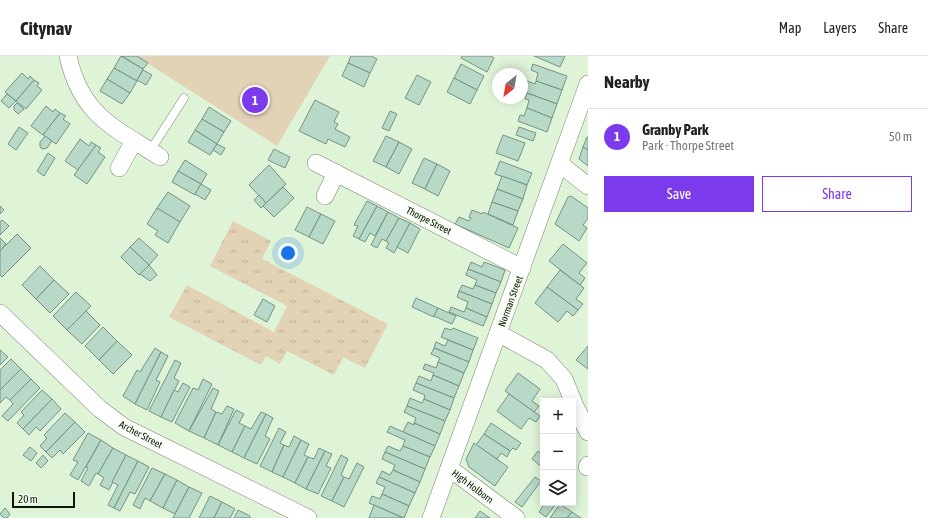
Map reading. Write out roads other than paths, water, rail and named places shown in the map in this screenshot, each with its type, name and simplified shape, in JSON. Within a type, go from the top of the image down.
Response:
[{"type":"street","points":[[68,56],[74,78],[86,102],[101,118],[155,154]]},
{"type":"street","name":"Norman Street","points":[[431,518],[588,84]]},
{"type":"street","points":[[119,168],[134,141]]},
{"type":"street","name":"Thorpe Street","points":[[316,163],[522,268]]},
{"type":"street","points":[[560,164],[588,186]]},
{"type":"street","points":[[325,196],[336,173]]},
{"type":"street","name":"Archer Street","points":[[0,313],[89,399],[124,427],[308,518]]},
{"type":"street","points":[[498,334],[547,360],[564,379],[572,398]]},
{"type":"street","points":[[576,407],[588,432]]},
{"type":"street","name":"High Holborn","points":[[449,468],[516,518]]},
{"type":"lane","points":[[155,154],[184,98]]},
{"type":"place","name":"Granby Park","points":[[255,100]]}]
